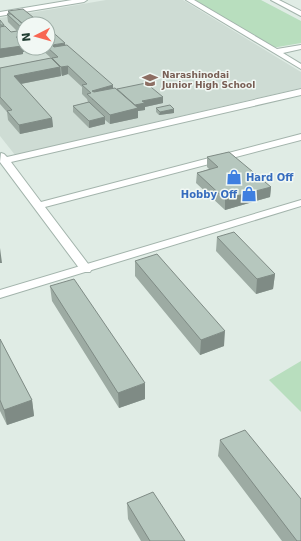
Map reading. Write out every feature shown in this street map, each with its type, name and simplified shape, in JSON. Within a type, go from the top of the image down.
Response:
[{"type":"street","points":[[0,14],[84,0]]},
{"type":"street","points":[[189,0],[301,67]]},
{"type":"street","points":[[274,0],[301,14]]},
{"type":"street","points":[[276,52],[301,48]]},
{"type":"street","points":[[86,269],[2,158],[301,92]]},
{"type":"street","points":[[38,206],[301,137]]},
{"type":"street","points":[[0,294],[301,203]]},
{"type":"shaded area","name":"Narashinodai Junior High School","points":[[106,0],[183,0],[301,72],[301,88],[15,155],[0,136],[0,18]]},
{"type":"green space","points":[[193,0],[261,0],[301,21],[301,43],[272,48]]},
{"type":"green space","points":[[301,361],[301,412],[269,380]]},
{"type":"building","points":[[23,9],[32,16],[16,16],[16,18],[8,11]]},
{"type":"building","points":[[7,14],[11,14],[16,18],[16,22]]},
{"type":"building","points":[[5,26],[11,32],[16,31],[16,47],[0,49],[0,27]]},
{"type":"building","points":[[56,35],[65,43],[56,44]]},
{"type":"building","points":[[67,45],[113,85],[92,91],[94,92],[115,88],[138,108],[110,115],[87,94],[91,93],[82,85],[87,84],[68,66],[61,67],[52,58],[58,57],[56,55],[56,47]]},
{"type":"building","points":[[51,58],[60,67],[14,76],[52,118],[19,125],[7,111],[12,110],[0,97],[0,68]]},
{"type":"building","points":[[146,83],[163,97],[142,101],[145,103],[135,105],[117,89]]},
{"type":"building","points":[[89,102],[105,117],[89,121],[73,106]]},
{"type":"building","points":[[170,105],[174,109],[160,112],[156,108]]},
{"type":"building","points":[[229,152],[271,187],[225,199],[197,173],[218,167],[207,157]]},
{"type":"building","points":[[234,232],[275,274],[257,279],[217,237]]},
{"type":"building","points":[[157,254],[225,331],[201,340],[135,261]]},
{"type":"building","points":[[74,279],[145,383],[118,393],[50,286]]},
{"type":"building","points":[[0,339],[32,400],[4,410],[0,400]]},
{"type":"building","points":[[245,430],[301,499],[301,541],[297,541],[220,440]]},
{"type":"building","points":[[153,492],[185,541],[150,541],[127,503]]},
{"type":"place","name":"Narashinodai Junior High School","points":[[150,80]]},
{"type":"place","name":"Hard Off","points":[[234,177]]},
{"type":"place","name":"Hobby Off","points":[[249,194]]}]
